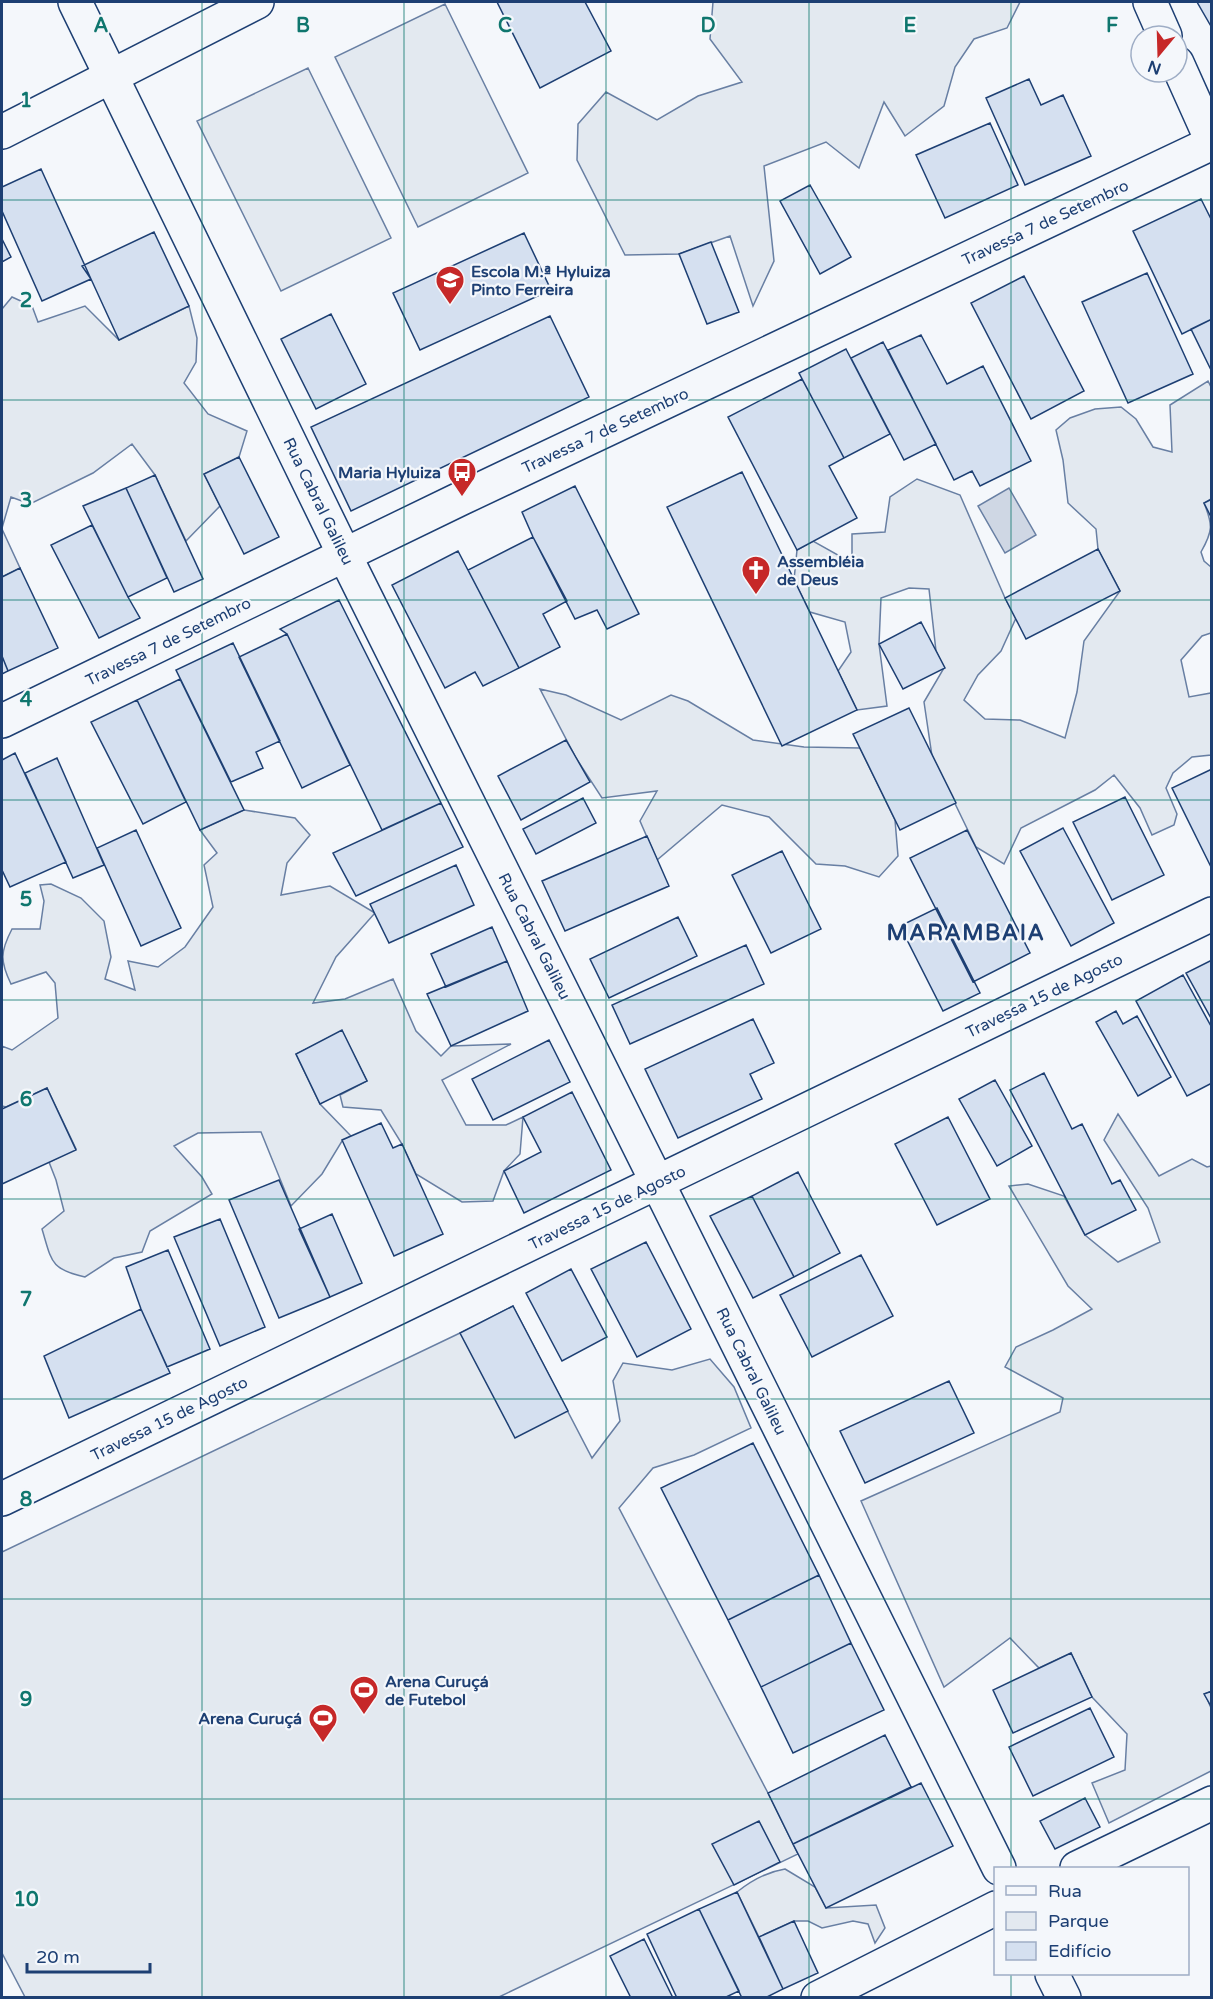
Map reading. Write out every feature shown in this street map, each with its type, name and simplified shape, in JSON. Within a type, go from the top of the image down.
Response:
[{"type":"street","name":"Rua Cabral Galileu","points":[[75,2],[345,556],[659,1182],[998,1867]]},
{"type":"street","points":[[2,132],[257,2]]},
{"type":"street","points":[[1150,2],[1160,24]]},
{"type":"street","points":[[1186,84],[1212,142]]},
{"type":"street","name":"Travessa 7 de Setembro","points":[[2,722],[494,483],[1212,142]]},
{"type":"street","name":"Travessa 15 de Agosto","points":[[2,1499],[1212,914]]},
{"type":"street","points":[[1081,1867],[1212,1803]]},
{"type":"street","points":[[818,1998],[994,1909]]},
{"type":"street","points":[[1052,1975],[1064,1998]]},
{"type":"green space","points":[[713,2],[1020,2],[1007,28],[974,39],[955,67],[944,106],[905,136],[884,102],[859,168],[826,142],[764,166],[774,261],[753,306],[730,236],[679,254],[625,255],[577,160],[578,124],[606,92],[657,120],[698,96],[742,82],[710,39]]},
{"type":"green space","points":[[445,4],[528,173],[418,227],[335,57]]},
{"type":"green space","points":[[308,68],[391,238],[281,291],[197,121]]},
{"type":"green space","points":[[12,297],[32,306],[38,322],[85,306],[119,340],[189,306],[197,338],[196,362],[184,383],[208,414],[247,431],[239,457],[204,474],[220,506],[186,541],[155,475],[132,444],[93,473],[30,504],[11,497],[2,528],[2,309]]},
{"type":"green space","points":[[1208,381],[1211,387],[1211,499],[1204,503],[1209,517],[1210,533],[1201,552],[1204,561],[1211,567],[1211,633],[1202,636],[1181,660],[1189,697],[1211,693],[1211,755],[1192,757],[1173,773],[1166,788],[1177,814],[1174,825],[1152,835],[1140,808],[1114,775],[1095,790],[1021,828],[1004,864],[976,847],[932,756],[924,702],[944,668],[936,651],[929,589],[909,588],[881,598],[879,644],[887,706],[857,710],[838,671],[851,652],[845,622],[810,612],[794,580],[797,550],[813,541],[852,563],[852,534],[885,532],[890,497],[917,479],[960,495],[1016,618],[1001,651],[978,675],[964,700],[985,719],[1020,720],[1065,738],[1077,692],[1084,641],[1120,591],[1098,549],[1096,529],[1068,503],[1063,460],[1056,430],[1070,418],[1095,409],[1121,407],[1136,419],[1153,447],[1172,452],[1170,405]]},
{"type":"green space","points":[[2,529],[20,568],[2,577]]},
{"type":"green space","points":[[540,689],[566,695],[621,720],[671,695],[688,701],[753,740],[804,747],[860,748],[895,820],[898,856],[879,877],[845,866],[816,864],[769,817],[722,805],[657,860],[640,821],[657,791],[602,798],[576,758]]},
{"type":"green space","points":[[244,810],[295,818],[310,835],[287,863],[281,895],[330,886],[375,913],[336,957],[313,1003],[345,999],[393,979],[416,1031],[441,1056],[451,1046],[511,1044],[442,1080],[466,1125],[506,1125],[523,1117],[520,1154],[504,1171],[493,1201],[462,1202],[416,1174],[402,1144],[381,1110],[343,1107],[340,1095],[367,1081],[342,1031],[296,1054],[320,1104],[351,1136],[342,1141],[322,1174],[291,1206],[261,1132],[198,1133],[174,1146],[202,1177],[212,1194],[150,1231],[142,1252],[114,1258],[85,1277],[65,1271],[51,1257],[42,1229],[64,1211],[49,1162],[76,1149],[47,1088],[6,1107],[2,1106],[2,1046],[12,1050],[58,1018],[55,983],[46,972],[11,984],[3,963],[5,944],[12,929],[40,929],[44,901],[40,885],[51,884],[81,898],[104,921],[111,957],[105,979],[135,990],[128,961],[158,967],[185,947],[213,907],[204,865],[217,853],[200,830]]},
{"type":"green space","points":[[1118,1114],[1159,1176],[1192,1159],[1207,1167],[1211,1166],[1212,1691],[1205,1694],[1211,1708],[1211,1771],[1109,1823],[1092,1783],[1125,1770],[1127,1734],[1092,1697],[1071,1653],[1039,1668],[1010,1638],[944,1687],[861,1501],[1060,1412],[1063,1398],[1005,1367],[1016,1347],[1092,1309],[1068,1286],[1009,1186],[1028,1184],[1064,1196],[1085,1235],[1118,1262],[1160,1242],[1148,1208],[1104,1140]]},
{"type":"green space","name":"Arena Curuçá","points":[[513,1306],[592,1458],[620,1421],[613,1381],[623,1363],[672,1370],[710,1359],[734,1387],[751,1428],[694,1455],[653,1468],[619,1508],[798,1854],[499,1997],[25,1997],[2,1953],[2,1552]]},
{"type":"green space","points":[[785,1869],[815,1887],[826,1908],[876,1905],[885,1928],[875,1943],[868,1924],[853,1921],[822,1928],[808,1921],[794,1921],[759,1937],[737,1892],[760,1877]]},
{"type":"shaded area","points":[[1009,488],[1036,535],[1005,553],[978,506]]},
{"type":"building","points":[[497,2],[585,2],[611,51],[540,88]]},
{"type":"building","points":[[1197,2],[1212,2],[1212,28]]},
{"type":"building","points":[[1029,79],[1041,105],[1063,95],[1091,156],[1025,185],[986,98]]},
{"type":"building","points":[[990,123],[1018,185],[945,218],[916,155]]},
{"type":"building","points":[[41,169],[91,279],[42,301],[2,211],[2,187]]},
{"type":"building","points":[[810,185],[851,257],[820,274],[780,201]]},
{"type":"building","points":[[1201,199],[1212,221],[1212,319],[1182,334],[1133,231]]},
{"type":"building","points":[[154,232],[189,306],[119,340],[91,279],[82,266]]},
{"type":"building","points":[[524,233],[551,290],[420,350],[393,293]]},
{"type":"building","points":[[2,239],[11,257],[2,262]]},
{"type":"building","points":[[711,242],[739,312],[707,324],[679,254]]},
{"type":"building","points":[[1147,273],[1193,374],[1128,403],[1082,302]]},
{"type":"building","points":[[1024,276],[1084,391],[1031,419],[971,303]]},
{"type":"building","points":[[331,314],[366,384],[316,409],[281,339]]},
{"type":"building","points":[[550,316],[589,397],[351,511],[311,427]]},
{"type":"building","points":[[1212,319],[1212,372],[1191,329]]},
{"type":"building","points":[[921,335],[947,384],[983,366],[1031,461],[980,486],[972,471],[954,480],[888,350]]},
{"type":"building","points":[[883,342],[936,444],[904,460],[851,358]]},
{"type":"building","points":[[846,349],[890,434],[844,458],[799,373]]},
{"type":"building","points":[[802,379],[844,458],[829,466],[857,518],[797,550],[728,417]]},
{"type":"building","points":[[239,457],[279,537],[244,554],[204,474]]},
{"type":"building","name":"Assembléia de Deus","points":[[742,472],[857,710],[782,746],[667,507]]},
{"type":"building","points":[[155,475],[203,579],[174,592],[126,488]]},
{"type":"building","points":[[575,486],[639,614],[607,629],[597,610],[575,619],[522,512]]},
{"type":"building","points":[[126,488],[167,578],[128,597],[83,506]]},
{"type":"building","points":[[1212,499],[1212,519],[1204,503]]},
{"type":"building","points":[[92,525],[140,618],[99,638],[51,545]]},
{"type":"building","points":[[533,537],[567,601],[543,614],[560,647],[519,668],[468,570]]},
{"type":"building","points":[[1098,549],[1120,591],[1026,639],[1005,598]]},
{"type":"building","points":[[458,551],[519,668],[483,686],[475,672],[445,688],[392,585]]},
{"type":"building","points":[[20,568],[58,648],[8,671],[2,656],[2,577]]},
{"type":"building","points":[[339,600],[441,803],[382,830],[287,634],[280,629]]},
{"type":"building","points":[[921,622],[945,668],[903,689],[879,644]]},
{"type":"building","points":[[287,634],[350,765],[302,788],[239,657]]},
{"type":"building","points":[[233,643],[280,741],[256,752],[263,768],[231,782],[176,670]]},
{"type":"building","points":[[2,656],[8,671],[2,674]]},
{"type":"building","points":[[180,679],[244,810],[200,830],[137,700]]},
{"type":"building","points":[[137,700],[186,802],[143,824],[91,722]]},
{"type":"building","points":[[909,708],[956,803],[900,830],[853,734]]},
{"type":"building","points":[[566,740],[590,782],[521,820],[498,776]]},
{"type":"building","points":[[15,753],[66,862],[10,887],[2,870],[2,760]]},
{"type":"building","points":[[57,758],[104,865],[73,878],[25,773]]},
{"type":"building","points":[[1212,769],[1212,869],[1172,788]]},
{"type":"building","points":[[1125,797],[1164,875],[1112,900],[1073,822]]},
{"type":"building","points":[[583,798],[596,823],[536,854],[523,829]]},
{"type":"building","points":[[441,803],[463,847],[356,896],[333,853]]},
{"type":"building","points":[[1063,828],[1114,923],[1071,946],[1020,851]]},
{"type":"building","points":[[136,830],[181,928],[141,946],[97,848]]},
{"type":"building","points":[[967,830],[1030,953],[973,982],[910,858]]},
{"type":"building","points":[[647,836],[669,886],[565,931],[542,881]]},
{"type":"building","points":[[782,851],[821,929],[771,953],[732,875]]},
{"type":"building","points":[[456,865],[474,905],[389,943],[370,904]]},
{"type":"building","points":[[937,908],[980,993],[943,1011],[900,926]]},
{"type":"building","points":[[678,917],[697,956],[609,998],[590,959]]},
{"type":"building","points":[[492,927],[507,961],[446,987],[431,954]]},
{"type":"building","points":[[746,945],[764,984],[630,1044],[612,1005]]},
{"type":"building","points":[[1212,960],[1212,1020],[1186,973]]},
{"type":"building","points":[[507,961],[528,1011],[451,1046],[427,994]]},
{"type":"building","points":[[1183,975],[1212,1028],[1212,1083],[1187,1096],[1136,1001]]},
{"type":"building","points":[[1116,1011],[1123,1024],[1137,1016],[1171,1077],[1138,1096],[1096,1022]]},
{"type":"building","points":[[753,1019],[774,1063],[750,1074],[762,1099],[678,1138],[645,1069]]},
{"type":"building","points":[[342,1030],[367,1081],[320,1104],[296,1054]]},
{"type":"building","points":[[549,1040],[570,1082],[493,1120],[472,1079]]},
{"type":"building","points":[[1044,1073],[1072,1129],[1082,1124],[1112,1184],[1120,1180],[1136,1210],[1085,1235],[1010,1090]]},
{"type":"building","points":[[995,1080],[1032,1146],[997,1166],[959,1099]]},
{"type":"building","points":[[47,1088],[76,1150],[2,1184],[2,1109]]},
{"type":"building","points":[[572,1092],[611,1170],[524,1213],[504,1171],[541,1152],[523,1117]]},
{"type":"building","points":[[948,1117],[990,1199],[937,1225],[895,1144]]},
{"type":"building","points":[[381,1123],[393,1148],[402,1144],[443,1234],[394,1256],[342,1140]]},
{"type":"building","points":[[798,1172],[840,1253],[794,1277],[752,1196]]},
{"type":"building","points":[[279,1180],[330,1297],[279,1318],[229,1200]]},
{"type":"building","points":[[752,1196],[794,1277],[753,1298],[710,1216]]},
{"type":"building","points":[[332,1214],[362,1283],[330,1297],[299,1229]]},
{"type":"building","points":[[220,1219],[265,1327],[220,1346],[174,1237]]},
{"type":"building","points":[[646,1242],[691,1329],[637,1357],[591,1269]]},
{"type":"building","points":[[168,1250],[210,1349],[167,1367],[141,1309],[126,1267]]},
{"type":"building","points":[[861,1255],[893,1316],[812,1357],[780,1295]]},
{"type":"building","points":[[571,1269],[607,1337],[562,1361],[526,1293]]},
{"type":"building","points":[[513,1306],[568,1411],[515,1438],[460,1333]]},
{"type":"building","points":[[141,1309],[170,1373],[69,1418],[44,1356]]},
{"type":"building","points":[[949,1381],[974,1433],[865,1483],[840,1431]]},
{"type":"building","points":[[753,1443],[819,1575],[728,1620],[661,1488]]},
{"type":"building","points":[[819,1575],[851,1643],[761,1687],[728,1620]]},
{"type":"building","points":[[851,1643],[884,1710],[793,1753],[761,1687]]},
{"type":"building","points":[[1071,1653],[1092,1697],[1013,1733],[993,1690]]},
{"type":"building","points":[[1212,1691],[1212,1708],[1204,1694]]},
{"type":"building","points":[[1090,1708],[1114,1757],[1033,1796],[1009,1747]]},
{"type":"building","points":[[885,1735],[911,1787],[793,1844],[768,1793]]},
{"type":"building","points":[[921,1783],[953,1846],[826,1908],[793,1844]]},
{"type":"building","points":[[1085,1798],[1100,1827],[1055,1849],[1040,1821]]},
{"type":"building","points":[[759,1821],[780,1862],[734,1885],[712,1844]]},
{"type":"building","points":[[737,1892],[783,1989],[765,1998],[742,1998],[699,1909]]},
{"type":"building","points":[[699,1909],[739,1991],[724,1998],[677,1998],[647,1934]]},
{"type":"building","points":[[794,1921],[818,1973],[783,1989],[759,1937]]},
{"type":"building","points":[[644,1939],[673,1998],[631,1998],[610,1956]]},
{"type":"place","name":"Escola M.ª Hyluiza Pinto Ferreira","points":[[450,306]]},
{"type":"place","name":"Maria Hyluiza","points":[[462,498]]},
{"type":"place","name":"Assembléia de Deus","points":[[756,596]]},
{"type":"place","name":"Arena Curuçá de Futebol","points":[[364,1716]]},
{"type":"place","name":"Arena Curuçá","points":[[323,1744]]},
{"type":"district","name":"MARAMBAIA","points":[[966,932]]}]
